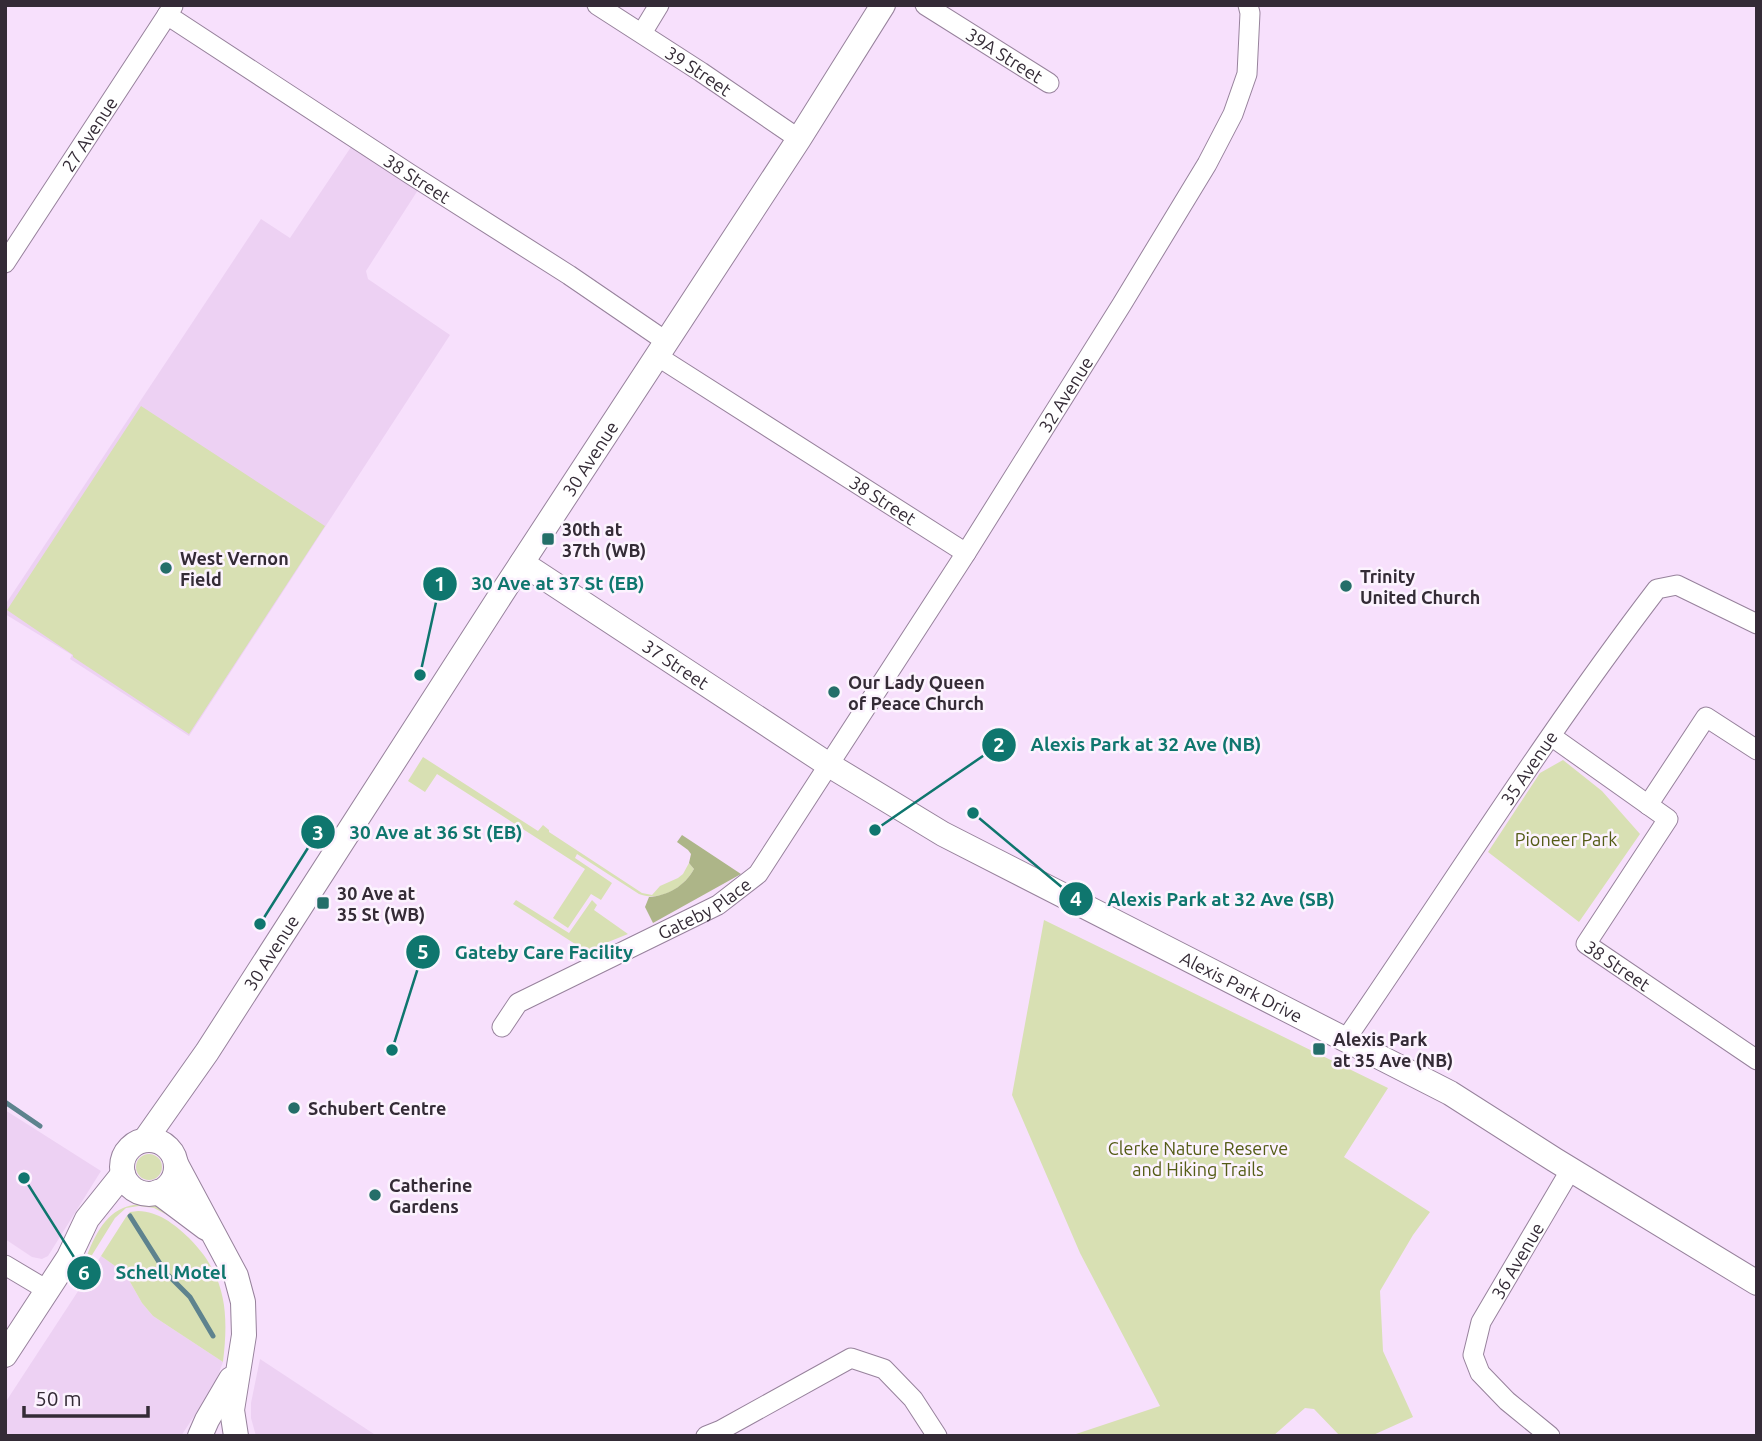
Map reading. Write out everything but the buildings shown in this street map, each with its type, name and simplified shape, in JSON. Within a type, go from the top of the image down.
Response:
[{"type":"street","name":"39 Street","points":[[597,5],[799,139]]},
{"type":"street","points":[[642,33],[659,5]]},
{"type":"street","name":"30 Avenue","points":[[161,1150],[207,1052],[799,139],[883,5]]},
{"type":"street","name":"39A Street","points":[[925,5],[1049,83]]},
{"type":"street","name":"32 Avenue","points":[[829,765],[966,553],[1207,164],[1234,114],[1247,74],[1250,13],[1248,5]]},
{"type":"street","name":"38 Street","points":[[170,10],[410,174],[569,275],[662,349],[966,553]]},
{"type":"street","name":"27 Avenue","points":[[8,253],[170,10]]},
{"type":"street","name":"37 Street","points":[[522,563],[829,765]]},
{"type":"street","name":"35 Avenue","points":[[1346,1040],[1551,736],[1623,632],[1657,589],[1677,585],[1757,624]]},
{"type":"street","points":[[1648,805],[1706,717],[1757,750]]},
{"type":"street","name":"38 Street","points":[[1551,736],[1668,819],[1586,944],[1757,1060]]},
{"type":"street","name":"Gateby Place","points":[[502,1027],[518,1003],[718,905],[758,874],[829,765]]},
{"type":"street","name":"Alexis Park Drive","points":[[829,765],[943,834],[1450,1093],[1757,1283]]},
{"type":"street","points":[[212,1233],[139,1186],[122,1168],[127,1151],[136,1143],[161,1150],[212,1233],[236,1276],[243,1302],[244,1335],[232,1410],[232,1434]]},
{"type":"street","points":[[5,1355],[69,1257],[87,1219],[139,1186],[166,1187],[174,1177],[161,1150]]},
{"type":"street","name":"36 Avenue","points":[[1550,1436],[1507,1401],[1480,1373],[1473,1354],[1481,1322],[1571,1169]]},
{"type":"street","points":[[5,1265],[47,1290]]},
{"type":"street","points":[[706,1436],[722,1430],[852,1357],[884,1369],[913,1399],[937,1436]]},
{"type":"street","points":[[200,1436],[239,1367]]},
{"type":"shaded area","points":[[351,147],[418,190],[366,271],[368,279],[450,335],[189,736],[70,659],[72,655],[5,614],[5,605],[261,219],[290,238]]},
{"type":"shaded area","points":[[5,1110],[101,1171],[48,1256],[42,1259],[32,1257],[5,1239]]},
{"type":"shaded area","points":[[101,1256],[125,1273],[142,1303],[153,1316],[223,1362],[214,1386],[181,1436],[5,1436],[5,1403]]},
{"type":"shaded area","points":[[260,1359],[377,1436],[256,1436],[251,1418],[251,1403]]},
{"type":"green space","name":"West Vernon Field","points":[[141,406],[325,526],[189,734],[7,610]]},
{"type":"green space","points":[[423,757],[538,831],[543,825],[549,832],[642,893],[652,895],[660,886],[683,874],[689,863],[694,869],[684,882],[671,892],[647,896],[639,894],[577,854],[575,858],[612,883],[601,900],[591,894],[568,928],[553,918],[585,869],[437,774],[425,792],[408,781]]},
{"type":"green space","name":"Pioneer Park","points":[[1563,760],[1602,791],[1640,834],[1579,922],[1488,852],[1540,773]]},
{"type":"green space","points":[[682,835],[741,874],[653,923],[645,907],[649,897],[675,889],[694,869],[689,863],[691,854],[677,842]]},
{"type":"green space","points":[[516,900],[569,933],[592,900],[597,905],[594,910],[628,934],[586,951],[513,904]]},
{"type":"green space","name":"Clerke Nature Reserve and Hiking Trails","points":[[1044,920],[1388,1088],[1344,1157],[1430,1212],[1380,1291],[1383,1351],[1413,1417],[1371,1436],[1340,1436],[1314,1409],[1305,1408],[1273,1436],[1070,1436],[1160,1406],[1080,1253],[1012,1095]]},
{"type":"green space","points":[[149,1154],[158,1158],[162,1167],[158,1176],[149,1180],[140,1176],[136,1167],[140,1158]]},
{"type":"green space","points":[[152,1203],[166,1208],[173,1218],[154,1208],[126,1208],[115,1218],[83,1267],[93,1241],[108,1218],[126,1207]]},
{"type":"green space","points":[[130,1212],[159,1216],[171,1223],[189,1238],[211,1266],[218,1280],[225,1311],[223,1362],[153,1316],[142,1303],[125,1273],[101,1256]]},
{"type":"waterway","points":[[5,1102],[40,1126]]},
{"type":"waterway","points":[[130,1216],[166,1273],[190,1297],[213,1336]]},
{"type":"place","name":"30th at 37th (WB)","points":[[548,539]]},
{"type":"place","name":"West Vernon Field","points":[[166,568]]},
{"type":"place","name":"Trinity United Church","points":[[1346,586]]},
{"type":"place","name":"30 Ave at 37 St (EB)","points":[[420,675]]},
{"type":"place","name":"Our Lady Queen of Peace Church","points":[[834,692]]},
{"type":"place","name":"Alexis Park at 32 Ave (SB)","points":[[973,813]]},
{"type":"place","name":"Alexis Park at 32 Ave (NB)","points":[[875,830]]},
{"type":"place","name":"30 Ave at 35 St (WB)","points":[[323,903]]},
{"type":"place","name":"30 Ave at 36 St (EB)","points":[[260,924]]},
{"type":"place","name":"Alexis Park at 35 Ave (NB)","points":[[1319,1049]]},
{"type":"place","name":"Gateby Care Facility","points":[[392,1050]]},
{"type":"place","name":"Schubert Centre","points":[[294,1108]]},
{"type":"place","name":"Schell Motel","points":[[24,1178]]},
{"type":"place","name":"Catherine Gardens","points":[[375,1195]]}]
